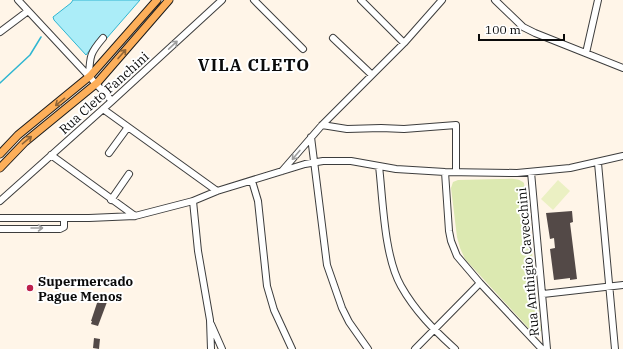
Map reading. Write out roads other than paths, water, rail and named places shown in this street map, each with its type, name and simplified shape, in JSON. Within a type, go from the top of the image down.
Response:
[{"type":"main road","points":[[0,154],[18,135],[79,87],[157,0]]},
{"type":"main road","points":[[0,168],[25,142],[97,83],[169,0]]},
{"type":"street","points":[[18,0],[97,83],[112,101]]},
{"type":"street","name":"Rua Cleto Fanchini","points":[[0,201],[222,0]]},
{"type":"street","points":[[254,0],[303,49]]},
{"type":"street","points":[[361,0],[404,43]]},
{"type":"street","points":[[496,0],[523,27],[623,68]]},
{"type":"street","points":[[586,53],[596,0]]},
{"type":"street","points":[[281,172],[322,125],[404,43],[439,1]]},
{"type":"street","points":[[0,32],[28,11]]},
{"type":"street","points":[[89,76],[91,55],[94,48],[102,38]]},
{"type":"street","points":[[334,38],[372,75]]},
{"type":"street","points":[[103,109],[218,192]]},
{"type":"street","points":[[322,125],[347,129],[404,129],[456,125],[456,172]]},
{"type":"street","points":[[109,153],[128,127]]},
{"type":"street","points":[[311,137],[327,265],[342,308],[349,322],[368,349]]},
{"type":"street","points":[[51,155],[135,216]]},
{"type":"street","points":[[0,218],[135,216],[193,201],[314,162],[351,161],[396,169],[492,173],[531,172],[570,168],[598,163],[623,156]]},
{"type":"street","points":[[598,163],[608,287],[615,349]]},
{"type":"street","points":[[379,166],[390,257],[400,285],[420,315],[455,349]]},
{"type":"street","points":[[445,172],[450,241],[457,256],[480,283],[542,349]]},
{"type":"street","name":"Rua Anthigio Cavecchini","points":[[531,172],[547,349]]},
{"type":"street","points":[[111,200],[129,174]]},
{"type":"street","points":[[252,181],[258,201],[267,286],[274,310],[292,349]]},
{"type":"street","points":[[193,201],[198,250],[210,320],[211,349],[216,346],[222,348]]},
{"type":"street","points":[[0,229],[60,229],[64,227],[64,218]]},
{"type":"street","points":[[415,349],[480,283]]},
{"type":"street","points":[[543,294],[623,286]]},
{"type":"street","points":[[210,320],[222,348]]},
{"type":"water","points":[[73,0],[140,0],[106,39],[101,35],[86,55],[54,20],[53,17]]},
{"type":"waterway","points":[[0,83],[30,55],[41,37]]},
{"type":"place","name":"Supermercado Pague Menos","points":[[30,288]]},
{"type":"district","name":"VILA CLETO","points":[[254,65]]}]
